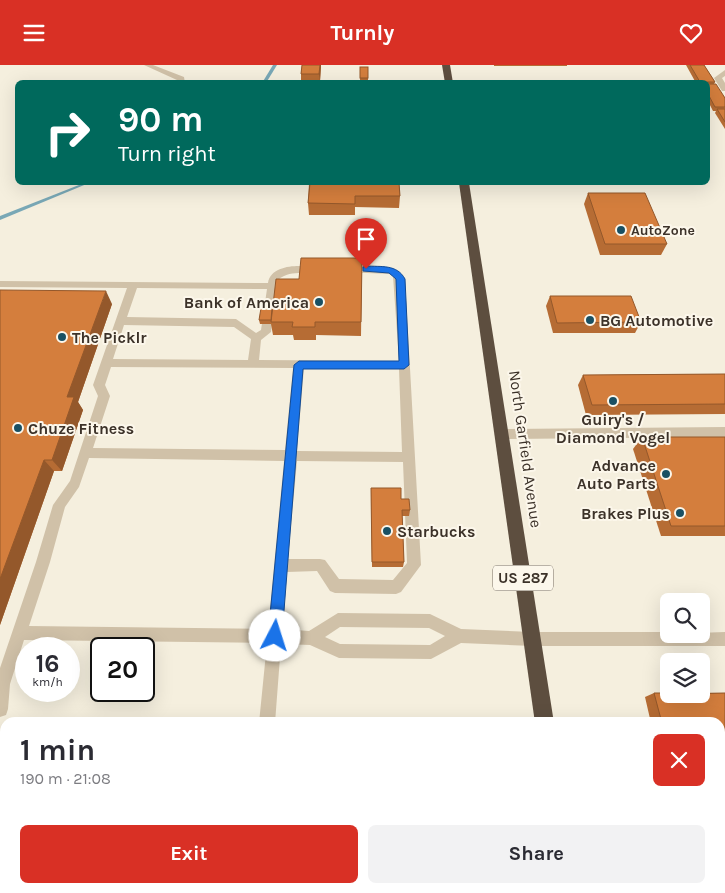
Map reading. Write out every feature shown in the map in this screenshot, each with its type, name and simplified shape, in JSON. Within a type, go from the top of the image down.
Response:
[{"type":"highway","points":[[446,65],[448,80]]},
{"type":"highway","name":"North Garfield Avenue","points":[[464,185],[544,717]]},
{"type":"street","points":[[147,65],[181,80]]},
{"type":"street","points":[[725,72],[718,78],[725,89]]},
{"type":"street","points":[[256,338],[266,332],[273,279],[278,274],[290,269],[383,269],[398,274],[400,279],[414,565],[396,587],[335,586],[320,565],[281,566]]},
{"type":"street","points":[[0,284],[272,286]]},
{"type":"street","points":[[0,709],[2,684],[59,505],[75,483],[104,396],[99,385],[134,284]]},
{"type":"street","points":[[121,321],[236,323],[256,338]]},
{"type":"street","points":[[253,365],[256,338]]},
{"type":"street","points":[[106,363],[404,365]]},
{"type":"street","points":[[268,717],[299,365]]},
{"type":"street","points":[[502,434],[725,432]]},
{"type":"street","points":[[85,453],[409,457]]},
{"type":"street","points":[[311,638],[338,620],[430,621],[460,635],[532,639],[725,639]]},
{"type":"street","points":[[19,633],[275,636],[311,638],[339,651],[431,652],[460,635]]},
{"type":"building","points":[[302,65],[320,65],[319,74],[301,74]]},
{"type":"building","points":[[690,65],[704,65],[715,82],[699,80]]},
{"type":"building","points":[[360,67],[368,67],[368,78],[360,78]]},
{"type":"building","points":[[710,84],[716,84],[725,98],[725,107],[715,107],[710,98]]},
{"type":"building","points":[[717,109],[725,109],[725,122]]},
{"type":"building","points":[[310,185],[399,185],[400,196],[355,196],[355,204],[308,203]]},
{"type":"building","name":"AutoZone","points":[[588,193],[645,193],[667,244],[605,244]]},
{"type":"building","name":"Bank of America","points":[[301,258],[362,258],[361,322],[315,322],[315,327],[292,327],[293,322],[271,322],[276,279],[299,279]]},
{"type":"building","points":[[0,290],[106,291],[67,397],[74,397],[52,460],[44,460],[0,579]]},
{"type":"building","points":[[550,296],[631,296],[641,322],[557,323]]},
{"type":"building","points":[[261,308],[272,308],[271,320],[259,320]]},
{"type":"building","points":[[725,374],[725,404],[592,405],[583,375]]},
{"type":"building","points":[[642,437],[725,437],[725,526],[671,526]]},
{"type":"building","points":[[371,488],[401,488],[401,499],[409,499],[410,510],[402,510],[404,562],[372,562]]},
{"type":"building","points":[[654,693],[660,693],[660,703],[710,703],[710,693],[725,693],[725,717],[660,717]]},
{"type":"waterway","points":[[266,80],[275,65]]},
{"type":"waterway","points":[[0,218],[82,185]]},
{"type":"place","name":"AutoZone","points":[[621,230]]},
{"type":"place","name":"Bank of America","points":[[319,302]]},
{"type":"place","name":"BG Automotive","points":[[590,320]]},
{"type":"place","name":"The Picklr","points":[[62,337]]},
{"type":"place","name":"Guiry's / Diamond Vogel","points":[[613,401]]},
{"type":"place","name":"Chuze Fitness","points":[[18,428]]},
{"type":"place","name":"Advance Auto Parts","points":[[666,474]]},
{"type":"place","name":"Brakes Plus","points":[[680,513]]},
{"type":"place","name":"Starbucks","points":[[387,531]]},
{"type":"route","points":[[275,636],[299,365],[404,365],[400,279],[398,274],[391,271],[366,269]]}]
